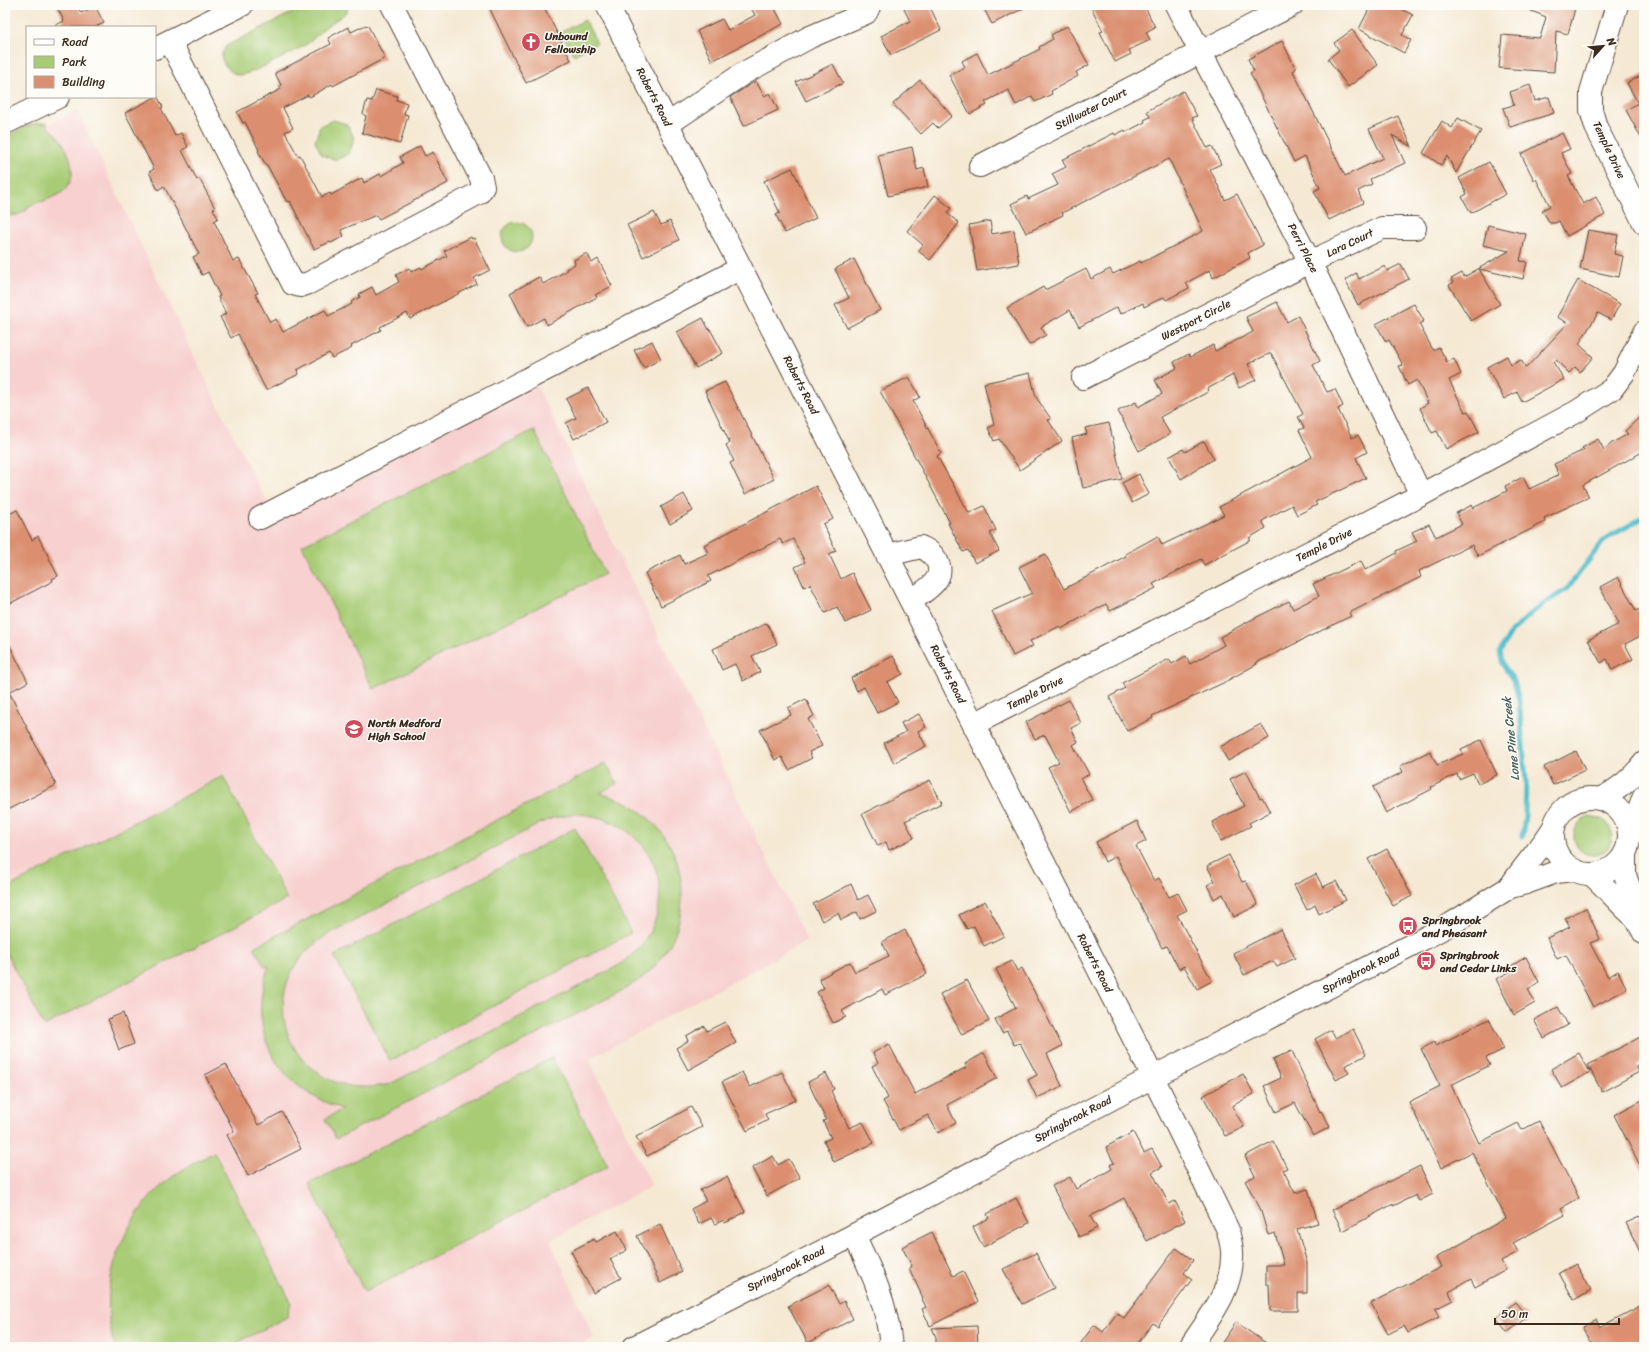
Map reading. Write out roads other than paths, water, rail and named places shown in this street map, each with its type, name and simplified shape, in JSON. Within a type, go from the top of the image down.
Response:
[{"type":"street","points":[[242,5],[162,45],[293,284],[300,286],[313,282],[480,193],[483,187],[481,178],[392,5]]},
{"type":"street","name":"Roberts Road","points":[[607,5],[1153,1077],[1228,1230],[1232,1251],[1231,1271],[1225,1292],[1190,1347]]},
{"type":"street","points":[[668,124],[744,72],[810,37],[866,13],[869,7],[868,5]]},
{"type":"street","name":"Perri Place","points":[[1176,5],[1202,52],[1310,262],[1421,494]]},
{"type":"street","name":"Stillwater Court","points":[[980,166],[1292,5]]},
{"type":"street","name":"Temple Drive","points":[[1617,5],[1591,92],[1592,110],[1596,127],[1644,223]]},
{"type":"street","points":[[5,123],[56,98]]},
{"type":"street","name":"Lara Court","points":[[1310,262],[1382,228],[1416,228]]},
{"type":"street","name":"Westport Circle","points":[[1083,378],[1310,262]]},
{"type":"street","points":[[260,518],[741,268]]},
{"type":"street","name":"Temple Drive","points":[[974,724],[1421,494],[1597,400],[1612,389],[1624,373],[1644,332]]},
{"type":"street","points":[[887,555],[921,546],[932,552],[939,566],[938,578],[930,587],[911,601]]},
{"type":"street","points":[[1600,799],[1615,791],[1630,780],[1644,763]]},
{"type":"street","points":[[1582,872],[1602,873],[1611,870],[1619,863],[1627,845],[1644,796]]},
{"type":"street","points":[[1580,799],[1600,799],[1610,802],[1621,812],[1628,826],[1625,875],[1634,901],[1640,926],[1602,884],[1582,872],[1564,864],[1558,856],[1552,837],[1554,827],[1557,817],[1563,809],[1571,803],[1580,799]]},
{"type":"street","name":"Springbrook Road","points":[[1510,887],[1520,870],[1537,853],[1554,827]]},
{"type":"street","name":"Springbrook Road","points":[[634,1347],[854,1235],[1153,1077],[1445,928],[1510,887],[1556,872],[1582,872]]},
{"type":"street","points":[[854,1235],[874,1276],[884,1303],[891,1347]]},
{"type":"waterway","name":"Lone Pine Creek","points":[[1522,836],[1525,816],[1526,780],[1519,700],[1514,681],[1503,665],[1500,652],[1512,631],[1534,611],[1568,588],[1605,539],[1644,517]]},
{"type":"place","name":"Unbound Fellowship","points":[[531,42]]},
{"type":"place","name":"North Medford High School","points":[[354,729]]},
{"type":"place","name":"Springbrook and Pheasant","points":[[1408,926]]},
{"type":"place","name":"Springbrook and Cedar Links","points":[[1426,961]]}]
